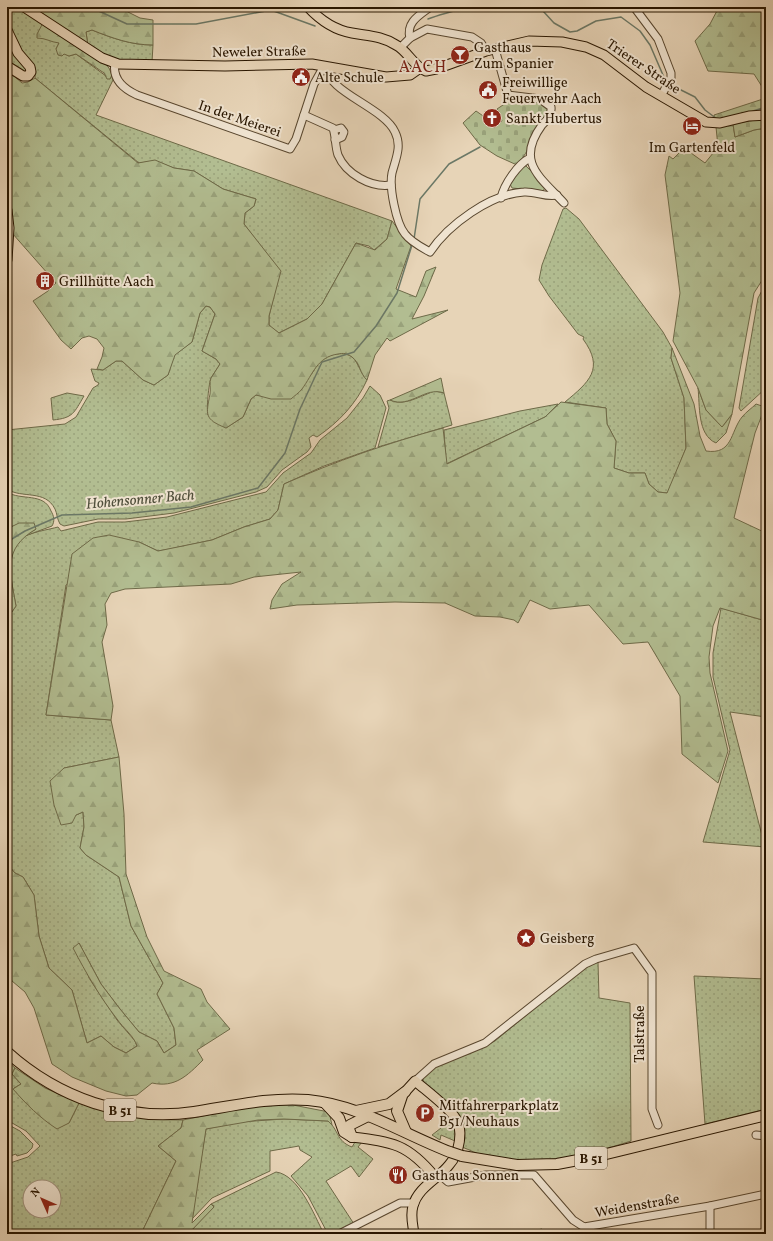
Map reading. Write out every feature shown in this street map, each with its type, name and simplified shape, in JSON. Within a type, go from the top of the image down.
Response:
[{"type":"highway","name":"B 51","points":[[7,1052],[36,1075],[70,1095],[117,1110],[165,1114],[193,1112],[272,1100],[291,1099],[325,1103],[356,1111],[462,1156],[518,1166],[562,1163],[594,1157],[766,1115]]},
{"type":"highway","points":[[356,1111],[389,1104],[405,1092]]},
{"type":"highway","points":[[405,1092],[398,1102],[397,1110],[406,1132]]},
{"type":"highway","points":[[325,1103],[338,1116],[344,1132],[352,1137]]},
{"type":"highway","points":[[352,1137],[349,1129],[350,1125],[368,1116]]},
{"type":"main road","name":"Neweler Straße","points":[[24,7],[32,10],[97,54],[115,63],[225,66],[303,64],[326,66],[386,77],[410,75],[420,68]]},
{"type":"main road","points":[[308,7],[332,27],[352,33],[379,37],[401,47],[420,68]]},
{"type":"main road","points":[[7,30],[18,53],[30,67],[31,72],[28,76],[23,76],[7,66]]},
{"type":"main road","name":"Trierer Straße","points":[[420,68],[426,71],[432,70],[485,46],[529,41],[562,42],[579,45],[604,55],[641,84],[709,123],[720,123],[762,115]]},
{"type":"main road","points":[[7,210],[9,228],[7,260]]},
{"type":"main road","points":[[405,1092],[415,1081],[455,1117],[460,1133],[455,1156],[449,1166],[437,1175],[415,1203],[412,1218],[414,1234]]},
{"type":"main road","points":[[352,1137],[382,1140],[401,1146],[418,1158],[437,1175]]},
{"type":"street","points":[[634,7],[660,42],[671,73],[669,83],[661,96]]},
{"type":"street","points":[[410,38],[409,30],[414,21],[429,8]]},
{"type":"street","points":[[401,47],[410,38],[427,29],[469,36],[485,46],[508,95],[540,98],[547,102],[551,108],[549,116],[537,133],[530,158],[532,168],[564,203]]},
{"type":"street","name":"In der Meierei","points":[[115,63],[115,74],[118,81],[137,95],[290,149],[295,142],[312,88],[326,66]]},
{"type":"street","points":[[326,66],[329,76],[335,85],[374,110],[387,120],[394,129],[399,146],[391,185],[400,225],[403,232],[411,241],[430,252],[457,222],[501,198],[512,194],[525,192],[553,196],[557,195]]},
{"type":"street","points":[[304,115],[329,125],[334,130],[340,160],[351,172],[380,186],[391,185]]},
{"type":"street","points":[[501,198],[508,184],[522,163],[530,158]]},
{"type":"street","points":[[508,184],[512,194]]},
{"type":"street","name":"Talstraße","points":[[415,1081],[434,1064],[468,1052],[485,1043],[585,964],[596,959],[634,948],[652,974],[652,1109],[658,1125]]},
{"type":"street","points":[[756,1135],[766,1136]]},
{"type":"street","name":"Weidenstraße","points":[[437,1175],[448,1182],[486,1175],[509,1174],[534,1176],[573,1220],[584,1227],[710,1206],[766,1194]]},
{"type":"street","points":[[339,1234],[400,1203],[415,1203]]},
{"type":"street","points":[[710,1206],[710,1234]]},
{"type":"green space","points":[[7,7],[19,7],[43,23],[44,37],[59,43],[56,49],[69,56],[76,54],[110,79],[112,75],[113,80],[96,115],[392,221],[387,239],[374,250],[369,246],[356,243],[322,304],[307,319],[279,333],[269,326],[269,316],[280,271],[244,224],[245,213],[254,206],[256,199],[223,189],[194,171],[174,168],[155,161],[139,163],[35,78],[35,67],[21,53],[13,37],[9,25]]},
{"type":"green space","points":[[35,7],[125,7],[126,11],[140,18],[153,20],[153,45],[129,42],[92,30],[86,32],[88,46],[38,13]]},
{"type":"green space","points":[[719,7],[766,7],[766,93],[754,74],[708,71],[695,41],[710,24]]},
{"type":"green space","points":[[43,23],[104,62],[112,75],[110,79],[107,79],[104,73],[76,54],[69,56],[64,54],[62,56],[58,55],[56,49],[59,43],[37,38],[37,34]]},
{"type":"green space","points":[[92,30],[129,42],[153,45],[152,62],[114,60],[88,46],[86,32]]},
{"type":"green space","points":[[7,37],[25,64],[27,70],[25,72],[7,60]]},
{"type":"green space","points":[[7,70],[22,83],[28,82],[35,78],[138,163],[155,160],[174,168],[194,171],[223,189],[256,199],[254,206],[245,213],[244,224],[281,271],[269,316],[269,325],[279,333],[307,319],[322,304],[356,243],[375,250],[387,239],[392,221],[411,246],[396,289],[416,297],[426,271],[436,267],[424,296],[412,319],[448,310],[390,341],[387,338],[375,355],[367,380],[355,359],[343,353],[331,356],[320,362],[302,389],[291,399],[271,399],[256,395],[251,399],[243,417],[226,428],[214,422],[208,416],[210,380],[220,364],[216,359],[202,351],[215,314],[210,307],[206,306],[200,313],[192,342],[175,355],[168,375],[154,385],[143,380],[122,361],[116,361],[103,370],[97,369],[104,348],[97,339],[89,336],[82,338],[71,349],[61,340],[33,301],[48,291],[56,283],[12,233],[7,192]]},
{"type":"green space","points":[[766,98],[766,107],[736,118],[715,122],[714,115]]},
{"type":"green space","points":[[512,99],[537,100],[551,111],[543,118],[534,133],[527,151],[517,165],[497,156],[480,145],[463,123],[476,111],[489,120],[494,128],[502,121],[497,109]]},
{"type":"green space","points":[[761,119],[766,120],[766,128],[754,130],[735,137],[733,124]]},
{"type":"green space","points":[[733,124],[735,137],[754,130],[766,128],[766,274],[754,293],[732,414],[722,427],[706,410],[698,388],[673,341],[680,293],[665,175],[669,156],[673,159],[684,148],[705,163],[718,147],[716,127]]},
{"type":"green space","points":[[524,164],[546,186],[543,191],[512,188],[510,184]]},
{"type":"green space","points":[[566,208],[579,219],[663,332],[672,348],[671,358],[684,398],[686,448],[668,493],[658,492],[649,484],[645,473],[629,473],[614,468],[616,441],[607,424],[606,408],[565,402],[587,381],[593,367],[593,359],[590,350],[583,339],[584,337],[578,334],[549,296],[539,280],[542,265],[563,209]]},
{"type":"green space","points":[[766,283],[766,388],[741,411],[739,408],[758,298]]},
{"type":"green space","points":[[206,306],[210,307],[215,314],[202,351],[216,359],[220,364],[210,381],[207,412],[208,415],[226,428],[243,417],[251,399],[256,395],[264,396],[300,382],[313,372],[321,360],[334,354],[343,354],[352,357],[367,380],[363,389],[340,419],[317,437],[313,435],[309,438],[311,447],[307,452],[282,470],[267,487],[256,492],[174,513],[126,519],[98,519],[64,526],[60,524],[55,509],[51,503],[45,499],[19,494],[7,489],[7,430],[65,424],[76,417],[93,388],[99,383],[95,381],[91,369],[103,370],[116,361],[122,361],[143,380],[154,385],[168,375],[174,355],[192,342],[200,313]]},
{"type":"green space","points":[[672,348],[694,404],[700,436],[706,451],[715,451],[726,446],[745,413],[756,404],[765,407],[755,433],[734,518],[766,533],[766,621],[720,608],[713,626],[709,657],[710,673],[728,751],[718,783],[682,754],[680,696],[648,642],[623,644],[589,605],[550,609],[530,600],[518,623],[514,620],[500,617],[475,616],[445,603],[395,602],[297,605],[270,609],[272,600],[282,584],[301,572],[254,577],[231,584],[125,589],[111,593],[105,604],[107,625],[102,642],[113,706],[111,720],[46,715],[72,554],[93,538],[109,535],[139,542],[158,551],[212,540],[244,527],[270,519],[278,510],[284,484],[343,460],[382,446],[443,428],[447,464],[545,417],[561,402],[606,408],[607,424],[616,441],[614,468],[629,473],[645,473],[649,484],[658,492],[667,493],[686,448],[684,398],[671,358]]},
{"type":"green space","points":[[441,378],[444,393],[430,392],[404,402],[390,400]]},
{"type":"green space","points":[[370,386],[380,395],[386,408],[375,448],[324,466],[284,484],[278,510],[270,519],[244,527],[212,540],[170,549],[158,551],[139,542],[66,585],[46,715],[111,720],[119,757],[64,768],[76,815],[83,812],[84,827],[80,848],[86,855],[119,877],[131,926],[163,983],[157,994],[174,1028],[176,1045],[164,1053],[157,1041],[139,1032],[101,984],[79,943],[89,978],[117,1020],[135,1041],[137,1046],[126,1053],[114,1047],[101,1036],[87,1043],[72,990],[49,968],[39,936],[34,895],[23,877],[15,873],[7,864],[7,619],[16,606],[11,579],[11,561],[16,545],[25,536],[39,531],[58,527],[61,531],[98,522],[125,522],[167,517],[266,492],[283,473],[311,453],[320,440],[347,418],[363,398]]},
{"type":"green space","points":[[698,388],[706,410],[722,427],[732,414],[726,433],[716,443],[710,439],[702,427]]},
{"type":"green space","points":[[435,391],[444,393],[452,425],[378,447],[389,408],[387,401],[390,400],[401,402],[413,400]]},
{"type":"green space","points":[[67,393],[84,396],[72,414],[65,418],[53,420],[51,398]]},
{"type":"green space","points":[[558,404],[545,417],[446,464],[444,430],[520,411]]},
{"type":"green space","points":[[7,492],[13,495],[43,501],[48,505],[53,515],[54,520],[52,526],[25,536],[36,529],[10,526],[7,529],[7,519],[11,508],[7,508]]},
{"type":"green space","points":[[19,523],[34,523],[36,529],[25,537],[13,553],[11,572],[16,606],[7,619],[7,529]]},
{"type":"green space","points":[[721,608],[766,621],[766,717],[730,712],[765,847],[703,842],[730,750],[713,677],[713,653]]},
{"type":"green space","points":[[119,757],[124,814],[126,874],[147,937],[164,971],[201,989],[207,1002],[230,1029],[197,1050],[203,1060],[186,1076],[167,1084],[152,1083],[137,1095],[126,1096],[106,1091],[72,1077],[52,1064],[34,1008],[25,992],[12,981],[7,969],[7,864],[15,873],[23,877],[34,895],[39,936],[49,968],[72,990],[87,1043],[101,1036],[114,1047],[126,1053],[137,1046],[136,1042],[105,1002],[83,967],[73,948],[79,943],[101,984],[139,1032],[157,1041],[164,1053],[176,1045],[174,1028],[157,994],[163,983],[131,926],[119,877],[86,855],[80,848],[84,827],[83,812],[76,815],[72,823],[61,825],[54,805],[50,781],[64,768]]},
{"type":"green space","points":[[598,962],[599,998],[630,1003],[631,1141],[577,1156],[559,1159],[522,1161],[482,1155],[462,1147],[463,1130],[425,1084],[423,1080],[424,1076],[436,1066],[471,1053],[495,1041],[581,970]]},
{"type":"green space","points":[[694,976],[766,979],[766,1109],[705,1124]]},
{"type":"green space","points":[[7,1061],[15,1068],[12,1074],[21,1084],[14,1088],[69,1123],[79,1103],[117,1114],[156,1119],[183,1120],[181,1128],[158,1146],[176,1161],[141,1234],[7,1234],[7,1164],[28,1157],[40,1146],[26,1131],[7,1120]]},
{"type":"green space","points":[[15,1068],[45,1088],[79,1103],[69,1123],[57,1129],[28,1105],[13,1089],[21,1084],[12,1074]]},
{"type":"green space","points":[[275,1104],[293,1105],[329,1112],[332,1125],[328,1121],[284,1119],[258,1120],[206,1129],[192,1223],[211,1204],[214,1207],[188,1234],[141,1234],[176,1161],[158,1146],[181,1128],[183,1120],[241,1108]]},
{"type":"green space","points":[[447,1114],[450,1115],[455,1126],[455,1141],[441,1135],[440,1140],[432,1135],[441,1128]]},
{"type":"green space","points":[[284,1119],[328,1121],[332,1124],[340,1139],[347,1145],[352,1147],[355,1142],[362,1142],[358,1147],[373,1159],[359,1177],[351,1166],[326,1181],[354,1224],[335,1234],[328,1234],[308,1196],[291,1176],[312,1157],[300,1150],[299,1146],[270,1151],[270,1171],[212,1198],[191,1220],[206,1129],[239,1122]]},
{"type":"green space","points":[[7,1124],[20,1131],[33,1144],[32,1148],[27,1153],[7,1157]]},
{"type":"green space","points":[[276,1172],[292,1180],[299,1188],[324,1234],[188,1234],[214,1206],[211,1204]]},
{"type":"green space","points":[[542,1229],[543,1234],[521,1234],[521,1233]]},
{"type":"waterway","points":[[90,7],[127,24],[196,24],[271,10],[315,26]]},
{"type":"waterway","points":[[428,19],[465,7]]},
{"type":"waterway","points":[[544,7],[543,11],[554,23],[570,32],[577,31],[596,21],[621,17],[640,31],[650,45],[666,82]]},
{"type":"waterway","points":[[669,84],[695,97],[705,110],[717,119]]},
{"type":"waterway","points":[[753,111],[766,107]]},
{"type":"waterway","name":"Hohensonner Bach","points":[[414,239],[420,199],[449,164],[480,147]]},
{"type":"waterway","name":"Hohensonner Bach","points":[[7,542],[25,531],[62,515],[132,513],[191,507],[258,488],[285,453],[300,409],[322,362],[354,352],[376,326],[397,293],[412,245]]},
{"type":"place","name":"Gasthaus Zum Spanier","points":[[460,55]]},
{"type":"place","name":"Alte Schule","points":[[301,77]]},
{"type":"place","name":"Freiwillige Feuerwehr Aach","points":[[488,90]]},
{"type":"place","name":"Sankt Hubertus","points":[[492,118]]},
{"type":"place","name":"Im Gartenfeld","points":[[692,126]]},
{"type":"place","name":"Grillhütte Aach","points":[[45,281]]},
{"type":"place","name":"Geisberg","points":[[526,938]]},
{"type":"place","name":"Mitfahrerparkplatz B51/Neuhaus","points":[[425,1113]]},
{"type":"place","name":"Gasthaus Sonnen","points":[[398,1175]]},
{"type":"district","name":"AACH","points":[[423,66]]}]
